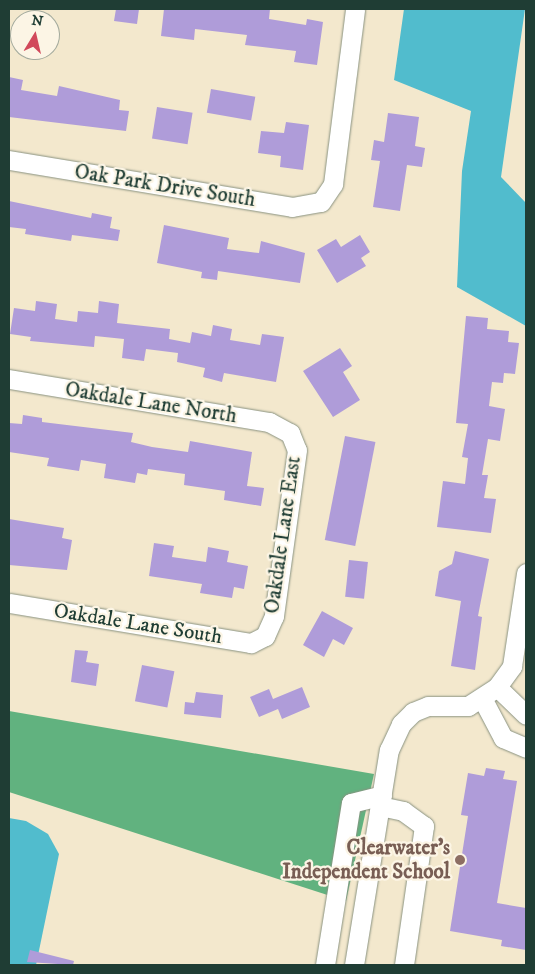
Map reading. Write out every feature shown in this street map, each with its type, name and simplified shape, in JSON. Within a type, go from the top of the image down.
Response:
[{"type":"street","name":"Oak Park Drive South","points":[[9,160],[292,207],[321,202],[333,184],[355,9]]},
{"type":"street","name":"Oakdale Lane North","points":[[9,379],[269,422],[290,434]]},
{"type":"street","name":"Oakdale Lane East","points":[[265,636],[274,616],[297,450],[290,434]]},
{"type":"street","points":[[354,965],[389,750],[401,724],[413,712],[428,706],[468,706],[483,700],[498,687],[512,666],[526,573]]},
{"type":"street","name":"Oakdale Lane South","points":[[9,603],[251,642],[265,636]]},
{"type":"street","points":[[498,687],[526,715]]},
{"type":"street","points":[[483,700],[503,738],[526,748]]},
{"type":"street","points":[[325,965],[351,802],[381,800],[403,811],[424,826],[404,965]]},
{"type":"green space","points":[[9,711],[374,774],[346,901],[9,792]]},
{"type":"water","points":[[404,9],[525,9],[501,177],[526,203],[526,326],[457,287],[462,171],[471,111],[394,80]]},
{"type":"water","points":[[9,818],[26,821],[48,834],[59,854],[36,965],[9,965]]},
{"type":"building","points":[[116,9],[139,9],[137,24],[114,21]]},
{"type":"building","points":[[164,9],[270,9],[269,19],[306,25],[307,19],[323,22],[317,65],[294,62],[296,51],[245,45],[247,35],[195,29],[194,40],[161,36]]},
{"type":"building","points":[[9,77],[23,80],[21,90],[57,96],[59,86],[120,100],[119,110],[129,111],[126,131],[9,117]]},
{"type":"building","points":[[211,89],[255,97],[251,120],[207,113]]},
{"type":"building","points":[[157,107],[193,113],[188,144],[152,139]]},
{"type":"building","points":[[388,113],[419,117],[415,146],[425,148],[422,167],[407,165],[400,211],[373,207],[380,161],[371,160],[374,140],[384,142]]},
{"type":"building","points":[[286,122],[309,125],[303,170],[280,167],[281,156],[258,153],[261,131],[284,133]]},
{"type":"building","points":[[9,201],[91,218],[92,213],[112,217],[110,228],[120,230],[118,241],[72,235],[71,241],[25,234],[26,229],[9,227]]},
{"type":"building","points":[[164,225],[229,238],[227,249],[259,253],[261,241],[305,253],[300,283],[218,271],[217,280],[201,278],[202,272],[157,263]]},
{"type":"building","points":[[360,235],[370,252],[361,258],[366,266],[337,283],[317,250],[336,239],[341,247]]},
{"type":"building","points":[[36,301],[57,304],[55,319],[77,322],[78,311],[98,313],[99,301],[119,304],[117,323],[170,329],[169,339],[190,343],[192,332],[211,336],[213,325],[232,329],[230,340],[260,345],[262,334],[284,337],[276,382],[224,373],[222,382],[203,377],[205,368],[177,362],[178,353],[146,349],[144,361],[122,358],[124,339],[95,336],[94,347],[30,341],[31,337],[10,334],[14,308],[35,311]]},
{"type":"building","points":[[466,316],[488,318],[487,329],[509,331],[508,342],[519,343],[515,374],[504,373],[503,383],[492,382],[489,406],[505,409],[500,441],[488,439],[482,475],[488,475],[484,498],[496,499],[491,533],[437,527],[443,481],[465,484],[468,458],[462,457],[468,424],[456,423]]},
{"type":"building","points":[[340,348],[352,366],[343,372],[360,400],[333,417],[303,371]]},
{"type":"building","points":[[23,415],[42,418],[42,422],[133,433],[131,442],[152,447],[188,452],[190,441],[252,452],[247,486],[264,488],[261,506],[224,500],[225,491],[184,485],[185,474],[148,469],[147,475],[137,473],[135,483],[104,478],[106,464],[81,460],[79,471],[47,466],[49,458],[9,452],[9,423],[22,424]]},
{"type":"building","points":[[345,436],[375,442],[355,546],[325,540]]},
{"type":"building","points":[[9,519],[64,528],[62,538],[72,540],[67,570],[9,565]]},
{"type":"building","points":[[154,543],[174,546],[172,557],[206,562],[208,547],[229,551],[227,562],[248,566],[244,589],[234,587],[232,598],[200,593],[202,584],[149,576]]},
{"type":"building","points":[[455,551],[489,559],[478,616],[482,617],[475,670],[451,666],[461,601],[435,596],[439,571],[452,564]]},
{"type":"building","points":[[349,560],[368,562],[364,599],[345,597]]},
{"type":"building","points":[[322,611],[353,628],[344,645],[333,639],[324,657],[303,645]]},
{"type":"building","points":[[75,650],[88,651],[86,662],[99,664],[96,686],[71,682]]},
{"type":"building","points":[[142,665],[174,671],[167,708],[135,701]]},
{"type":"building","points":[[302,687],[310,707],[282,719],[278,709],[259,717],[250,697],[269,689],[273,699]]},
{"type":"building","points":[[196,692],[223,695],[221,718],[184,714],[185,702],[194,703]]},
{"type":"building","points":[[486,768],[505,771],[503,779],[517,781],[497,903],[526,908],[526,950],[501,946],[502,940],[450,931],[468,816],[461,815],[468,773],[484,776]]},
{"type":"building","points":[[30,950],[74,961],[73,965],[27,962]]},
{"type":"place","name":"Clearwater's Independent School","points":[[460,860]]}]
